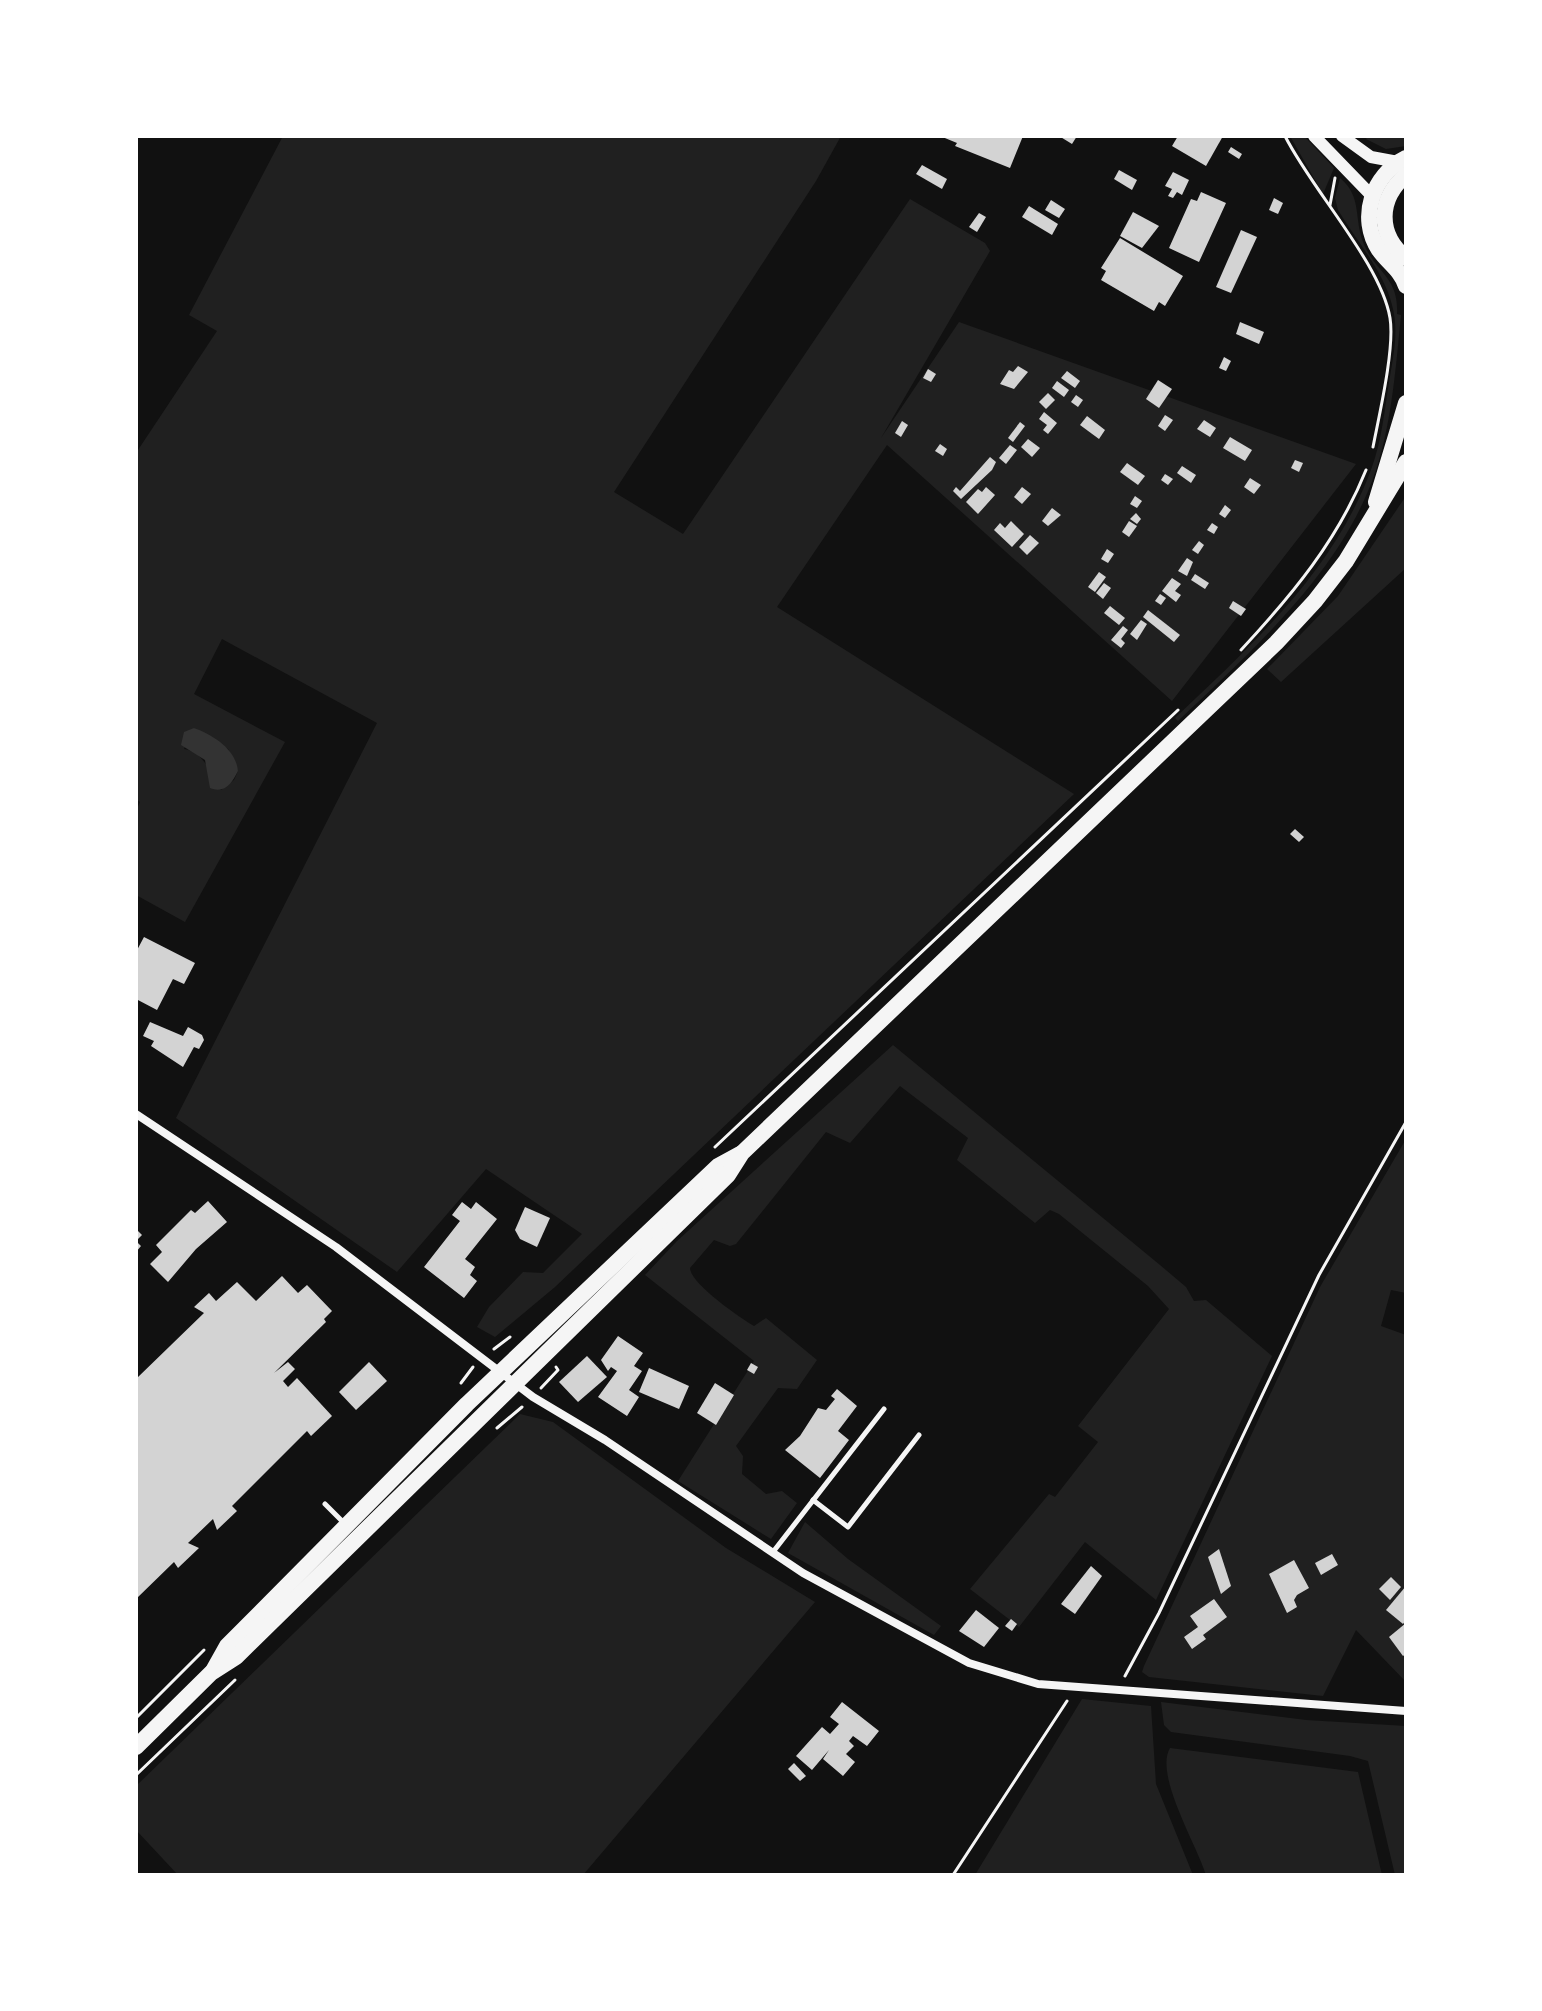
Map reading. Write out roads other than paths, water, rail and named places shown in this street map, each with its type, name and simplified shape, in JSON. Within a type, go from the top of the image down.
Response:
[{"type":"main road","points":[[1403,165],[1385,174],[1372,196],[1369,220],[1371,236],[1383,256],[1404,272]]},
{"type":"main road","points":[[1384,212],[1403,165]]},
{"type":"main road","points":[[1372,196],[1384,212],[1391,243],[1404,272]]},
{"type":"main road","points":[[1373,515],[1406,403]]},
{"type":"main road","points":[[139,1738],[211,1673],[236,1657],[728,1175],[742,1153],[1276,643],[1332,580],[1406,462]]},
{"type":"main road","points":[[211,1673],[227,1646],[501,1372],[718,1166],[742,1153]]},
{"type":"street","points":[[1314,136],[1372,196]]},
{"type":"street","points":[[1342,136],[1371,157],[1403,165]]},
{"type":"street","points":[[136,1114],[336,1247],[533,1397],[605,1440],[773,1553],[969,1663],[1038,1684],[1406,1711]]},
{"type":"lane","points":[[773,1553],[884,1409]]},
{"type":"lane","points":[[813,1500],[848,1527],[919,1435]]},
{"type":"lane","points":[[325,1504],[359,1537]]}]
